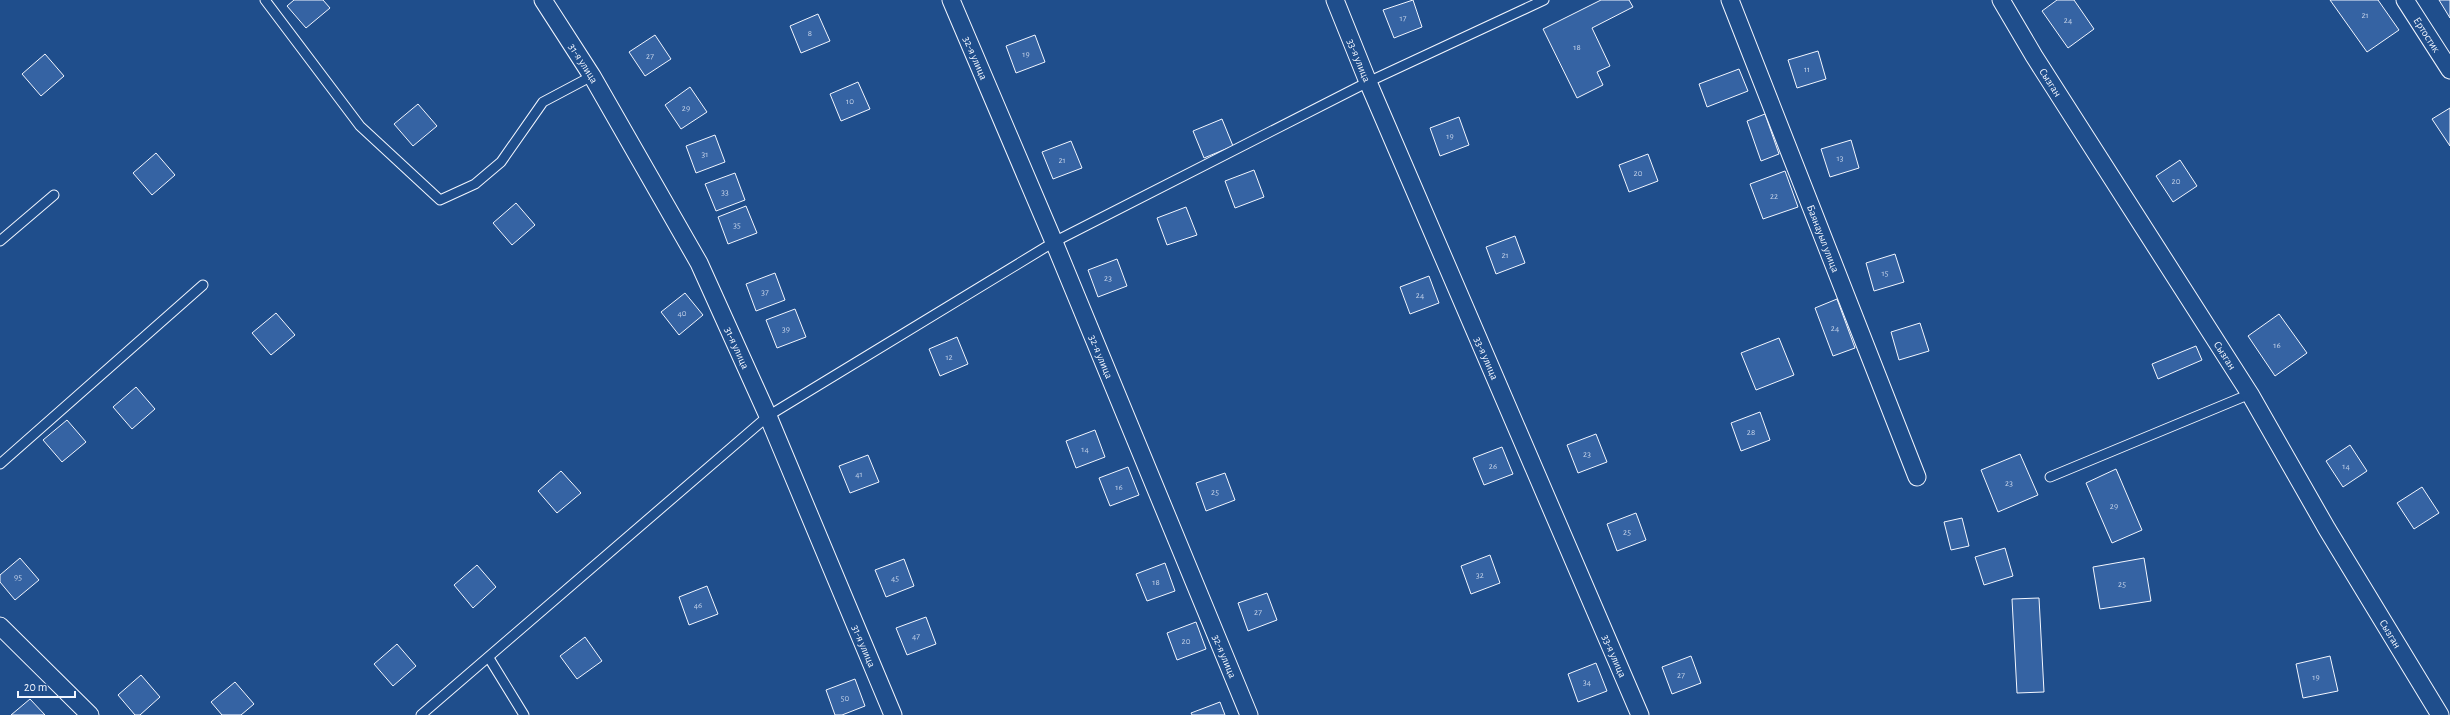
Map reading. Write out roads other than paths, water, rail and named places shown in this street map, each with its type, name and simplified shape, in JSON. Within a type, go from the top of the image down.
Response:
[{"type":"street","name":"31-я улица","points":[[544,0],[592,76],[699,262],[768,416],[893,715]]},
{"type":"street","name":"32-я улица","points":[[951,0],[1054,242],[1249,715]]},
{"type":"street","name":"33-я улица","points":[[1335,0],[1368,82],[1640,715]]},
{"type":"street","name":"Баянауыл улица","points":[[1730,0],[1917,477]]},
{"type":"street","name":"Сызган","points":[[2001,0],[2034,56],[2250,394],[2327,529],[2440,715]]},
{"type":"street","name":"Ертостик","points":[[2404,0],[2450,70]]},
{"type":"street","points":[[0,626],[90,715]]},
{"type":"lane","points":[[265,0],[360,126],[440,200],[475,184],[501,162],[543,102],[592,76]]},
{"type":"lane","points":[[421,715],[489,658],[768,416],[1054,242],[1368,82],[1544,0]]},
{"type":"lane","points":[[0,241],[54,195]]},
{"type":"lane","points":[[0,464],[203,285]]},
{"type":"lane","points":[[2050,476],[2250,394]]},
{"type":"lane","points":[[489,658],[524,715]]}]
